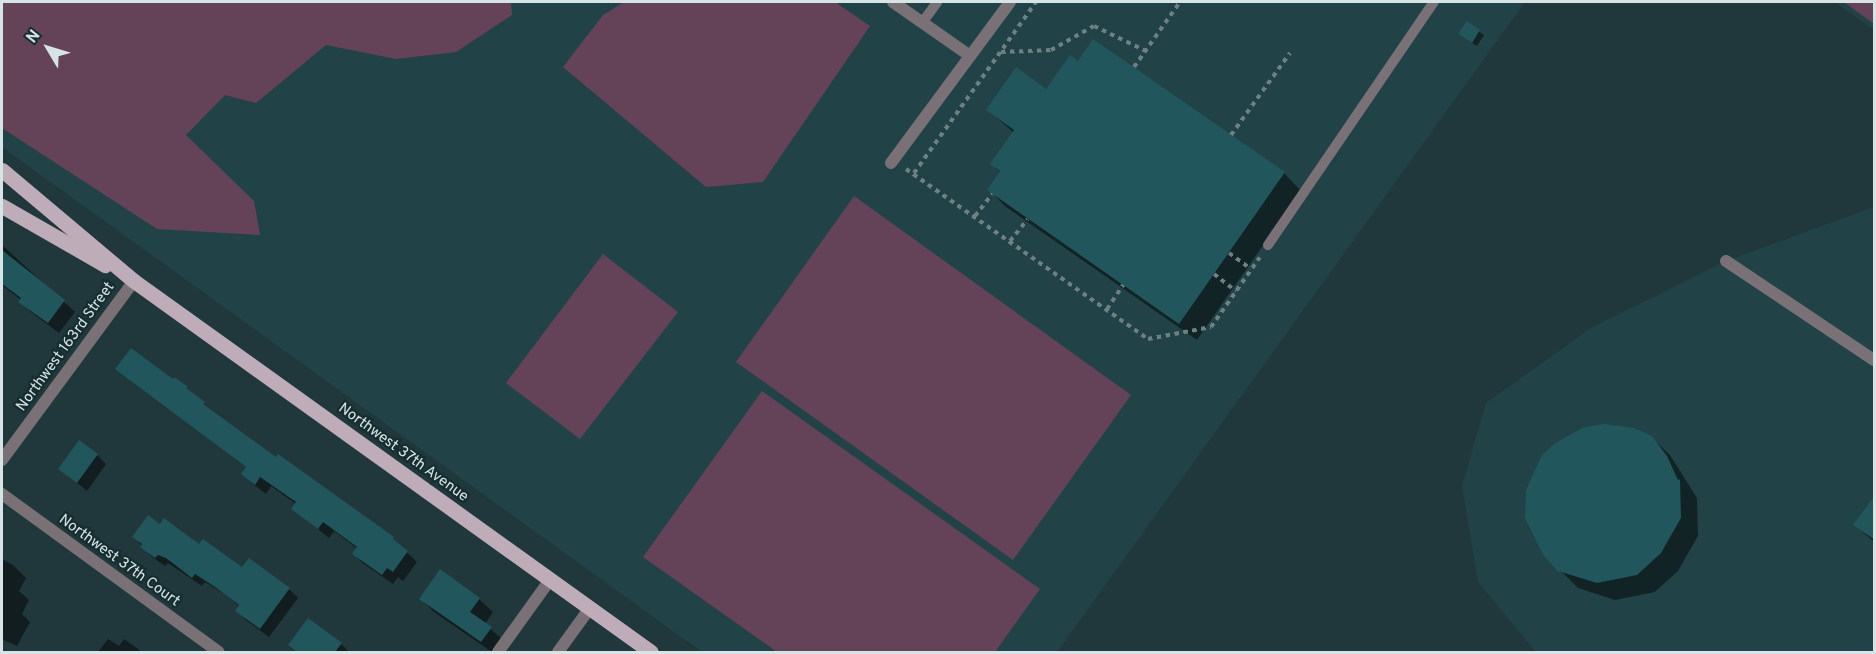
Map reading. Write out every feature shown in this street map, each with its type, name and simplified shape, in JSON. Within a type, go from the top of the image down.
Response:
[{"type":"main road","name":"Northwest 37th Avenue","points":[[2,170],[134,281],[651,652]]},
{"type":"main road","name":"Northwest 37th Avenue","points":[[2,206],[134,281]]},
{"type":"street","points":[[893,2],[970,57]]},
{"type":"street","points":[[891,163],[1010,2]]},
{"type":"street","points":[[1726,261],[1875,360]]},
{"type":"street","name":"Northwest 163rd Street","points":[[2,460],[134,281]]},
{"type":"street","name":"Northwest 37th Court","points":[[2,494],[219,652]]},
{"type":"street","points":[[498,652],[550,580]]},
{"type":"street","points":[[558,652],[590,609]]},
{"type":"lane","points":[[922,22],[938,2]]},
{"type":"lane","points":[[1268,245],[1434,2]]},
{"type":"path","points":[[914,173],[1036,2]]},
{"type":"path","points":[[1134,67],[1180,2]]},
{"type":"path","points":[[1000,52],[1051,50],[1094,26],[1146,51]]},
{"type":"path","points":[[1231,135],[1290,53]]},
{"type":"path","points":[[891,163],[914,173],[1148,339],[1211,327],[1268,245]]},
{"type":"path","points":[[975,216],[992,194]]},
{"type":"path","points":[[1010,241],[1028,219]]},
{"type":"path","points":[[1229,253],[1251,269]]},
{"type":"path","points":[[1214,274],[1236,291]]},
{"type":"path","points":[[1107,309],[1124,285]]},
{"type":"shaded area","points":[[2,2],[1525,2],[1057,652],[702,652],[2,147]]},
{"type":"shaded area","points":[[2,2],[511,2],[512,15],[456,52],[396,59],[326,45],[256,103],[225,95],[186,135],[254,201],[260,235],[157,229],[2,128]]},
{"type":"shaded area","points":[[624,2],[835,2],[870,26],[763,182],[706,187],[563,67],[603,15]]},
{"type":"shaded area","points":[[1835,2],[1874,2],[1874,30]]},
{"type":"shaded area","points":[[1844,2],[1874,2],[1874,24]]},
{"type":"shaded area","points":[[854,196],[1131,395],[1013,560],[736,362]]},
{"type":"shaded area","points":[[1874,207],[1874,652],[1536,652],[1478,582],[1462,486],[1486,403],[1591,328],[1726,261]]},
{"type":"shaded area","points":[[603,254],[678,312],[580,439],[506,383]]},
{"type":"shaded area","points":[[762,391],[1040,589],[995,652],[777,652],[643,557]]},
{"type":"building","points":[[1467,21],[1480,30],[1472,43],[1458,34]]},
{"type":"building","points":[[1093,39],[1285,172],[1179,324],[987,190],[1000,171],[990,164],[1014,130],[986,110],[1016,67],[1046,89],[1070,55],[1078,61]]},
{"type":"building","points":[[2,250],[65,300],[48,323],[18,302],[21,298],[2,284]]},
{"type":"building","points":[[131,348],[173,379],[174,377],[188,387],[186,388],[205,402],[203,404],[276,457],[278,454],[394,537],[393,539],[408,551],[393,572],[387,568],[382,575],[352,554],[357,547],[323,522],[318,529],[291,509],[296,502],[260,477],[255,485],[241,474],[246,467],[115,369]]},
{"type":"building","points":[[1605,424],[1634,428],[1652,436],[1667,456],[1678,480],[1680,479],[1681,518],[1661,553],[1637,575],[1597,583],[1558,571],[1543,555],[1525,518],[1526,490],[1542,455],[1554,444],[1584,427]]},
{"type":"building","points":[[79,440],[98,454],[77,483],[58,469]]},
{"type":"building","points":[[1875,495],[1875,540],[1853,525]]},
{"type":"building","points":[[148,515],[160,524],[164,518],[199,544],[203,539],[242,567],[249,558],[290,588],[260,629],[235,611],[239,605],[215,587],[195,574],[192,578],[166,558],[158,555],[155,558],[140,547],[142,544],[132,537]]},
{"type":"building","points":[[440,569],[480,598],[470,612],[492,627],[481,642],[419,599]]},
{"type":"building","points":[[308,618],[342,643],[335,652],[297,652],[288,645]]}]
